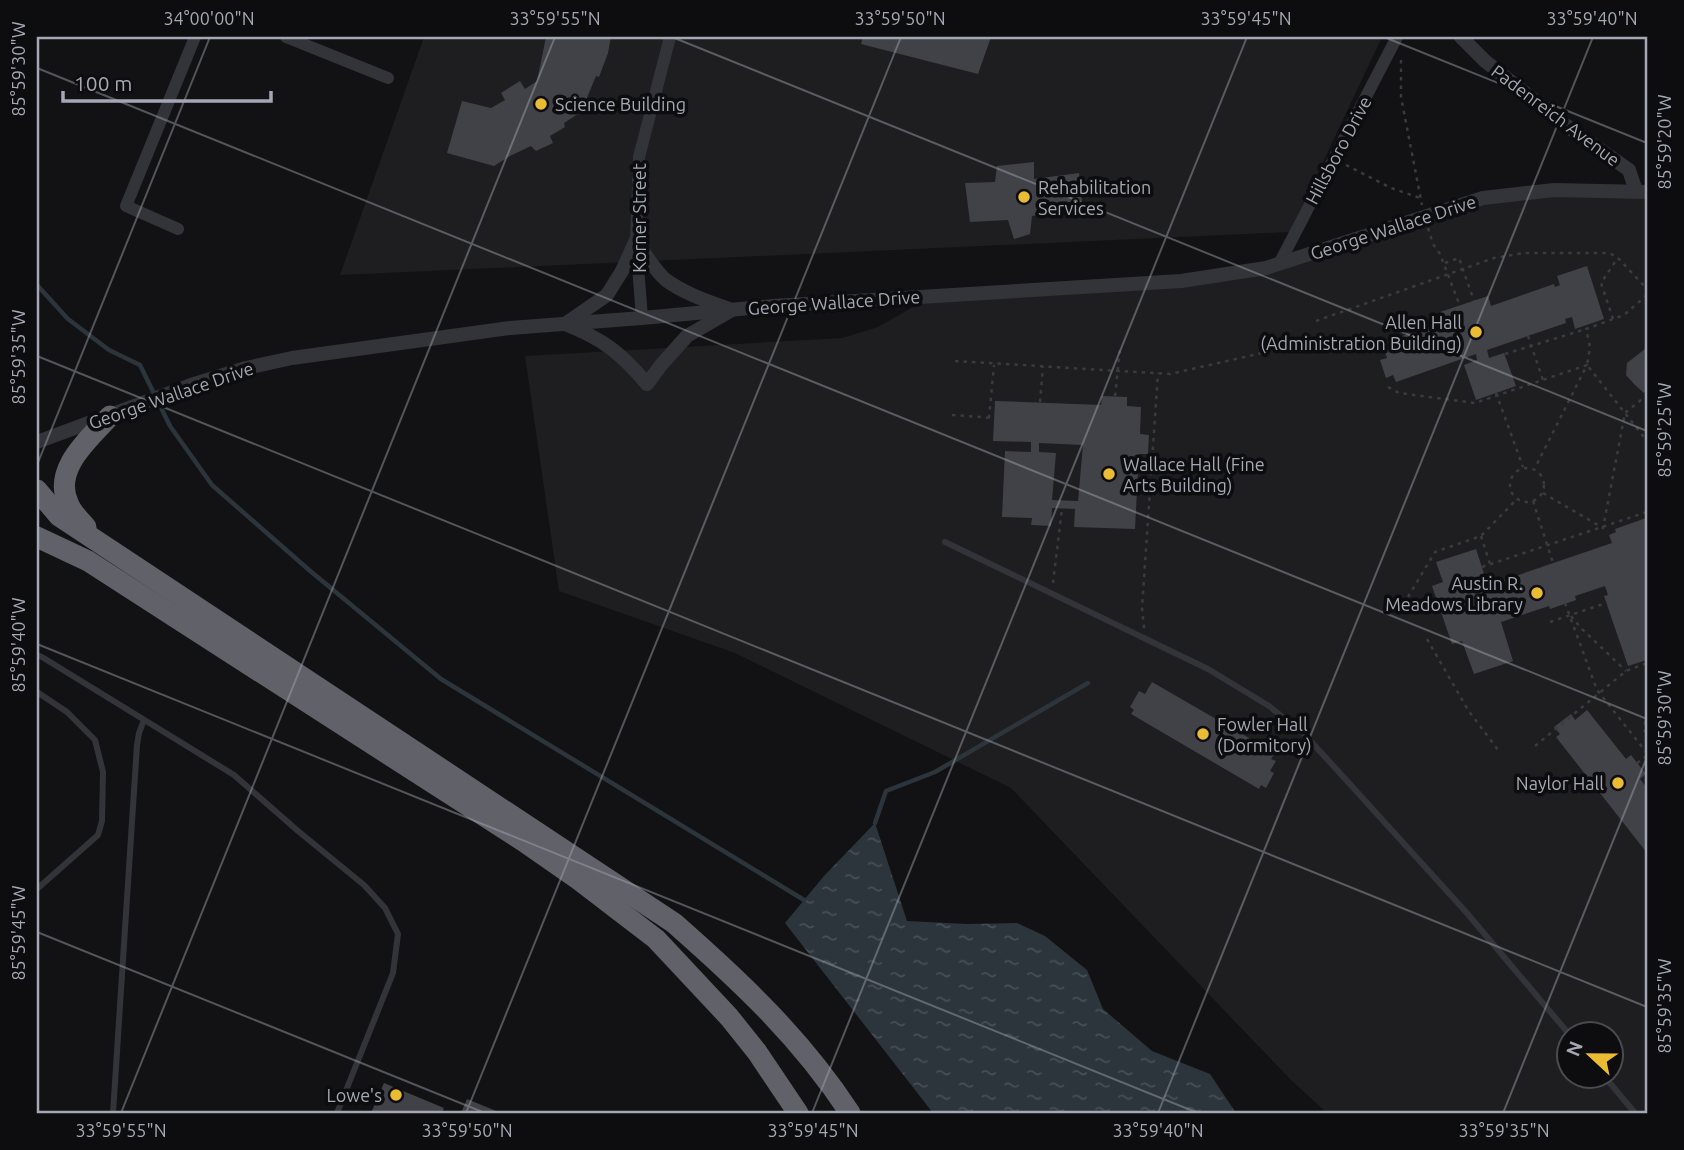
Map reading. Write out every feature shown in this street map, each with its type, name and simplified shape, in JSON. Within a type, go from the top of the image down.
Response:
[{"type":"highway","points":[[102,544],[70,508],[64,482],[72,460],[110,416]]},
{"type":"highway","points":[[37,489],[59,516],[674,923],[783,1026],[850,1113]]},
{"type":"highway","points":[[37,511],[49,526],[88,561]]},
{"type":"highway","points":[[37,537],[88,561],[523,841],[619,909],[656,940],[729,1017],[757,1052],[798,1113]]},
{"type":"street","points":[[178,229],[126,206],[195,37]]},
{"type":"street","points":[[286,37],[388,78]]},
{"type":"street","name":"Korner Street","points":[[642,318],[636,240],[639,157],[670,37]]},
{"type":"street","name":"Hillsboro Drive","points":[[1279,264],[1397,37]]},
{"type":"street","name":"Padenreich Avenue","points":[[1461,37],[1485,61],[1564,124],[1629,170],[1642,191]]},
{"type":"street","name":"George Wallace Drive","points":[[37,442],[191,385],[246,368],[292,358],[510,328],[934,295],[1181,281],[1279,264],[1483,198],[1554,190],[1642,191]]},
{"type":"street","points":[[636,240],[666,279],[698,298],[732,310]]},
{"type":"street","points":[[565,324],[607,295],[636,240]]},
{"type":"street","points":[[565,324],[604,342],[629,363],[647,384],[687,337],[732,310]]},
{"type":"lane","points":[[945,542],[1208,669],[1269,706],[1304,734],[1466,912],[1557,1020]]},
{"type":"lane","points":[[37,656],[234,775],[364,885],[385,908],[398,934],[393,973],[337,1113]]},
{"type":"lane","points":[[37,692],[67,712],[95,740],[103,772],[102,821],[98,835],[37,889]]},
{"type":"lane","points":[[113,1113],[137,745],[144,720]]},
{"type":"lane","points":[[1616,1090],[1635,1113]]},
{"type":"path","points":[[1401,61],[1401,97],[1420,198],[1433,244],[1440,254],[1460,306]]},
{"type":"path","points":[[1334,159],[1391,188],[1420,198]]},
{"type":"path","points":[[1315,321],[1494,258],[1524,253],[1609,253],[1618,257],[1647,289]]},
{"type":"path","points":[[1613,319],[1601,283],[1618,257]]},
{"type":"path","points":[[1444,264],[1459,258],[1474,301]]},
{"type":"path","points":[[1505,354],[1624,315],[1647,295]]},
{"type":"path","points":[[1535,468],[1587,365],[1590,347],[1586,329]]},
{"type":"path","points":[[1528,336],[1543,380]]},
{"type":"path","points":[[955,361],[1170,374],[1284,348]]},
{"type":"path","points":[[1115,397],[1120,349]]},
{"type":"path","points":[[952,415],[992,418],[994,364]]},
{"type":"path","points":[[1388,387],[1399,393],[1475,403],[1587,365]]},
{"type":"path","points":[[1587,365],[1647,440]]},
{"type":"path","points":[[1040,402],[1043,367]]},
{"type":"path","points":[[1145,639],[1142,608],[1158,373]]},
{"type":"path","points":[[1497,394],[1523,467]]},
{"type":"path","points":[[1603,528],[1625,413],[1647,395]]},
{"type":"path","points":[[1523,467],[1535,468],[1542,475],[1545,484],[1543,493],[1533,501],[1517,499],[1510,491],[1514,472],[1523,467]]},
{"type":"path","points":[[1137,493],[1149,494]]},
{"type":"path","points":[[1543,493],[1603,528]]},
{"type":"path","points":[[1408,597],[1435,552],[1481,536],[1517,499]]},
{"type":"path","points":[[1533,501],[1553,563]]},
{"type":"path","points":[[1051,593],[1062,508]]},
{"type":"path","points":[[1482,567],[1647,512]]},
{"type":"path","points":[[1481,536],[1490,564]]},
{"type":"path","points":[[1565,603],[1597,690],[1647,754],[1637,763]]},
{"type":"path","points":[[1550,622],[1606,603]]},
{"type":"path","points":[[1570,615],[1626,671]]},
{"type":"path","points":[[1427,639],[1468,710],[1498,750]]},
{"type":"path","points":[[1535,746],[1626,671],[1647,663]]},
{"type":"path","points":[[1647,713],[1644,729],[1647,735]]},
{"type":"shaded area","points":[[424,37],[1382,37],[1290,232],[340,275]]},
{"type":"shaded area","points":[[1554,190],[1647,197],[1647,1113],[1327,1113],[1291,1080],[1011,788],[735,653],[559,591],[525,356],[842,338],[878,327],[934,295],[1244,272],[1425,216]]},
{"type":"water","points":[[875,823],[907,921],[1017,923],[1045,936],[1087,970],[1103,1009],[1152,1051],[1210,1074],[1236,1113],[933,1113],[785,923],[824,876]]},
{"type":"building","name":"Science Building","points":[[546,37],[611,37],[599,77],[596,76],[581,112],[550,136],[553,143],[536,151],[531,146],[494,166],[447,153],[462,101],[491,108],[505,100],[501,93],[520,81],[525,89],[537,81]]},
{"type":"building","points":[[863,37],[991,37],[978,74],[861,44]]},
{"type":"building","name":"Rehabilitation Services","points":[[1034,162],[1034,179],[1079,173],[1083,210],[1032,216],[1030,234],[1014,239],[1008,220],[970,222],[965,183],[995,182],[997,166]]},
{"type":"building","name":"Allen Hall (Administration Building)","points":[[1587,266],[1604,319],[1575,329],[1572,317],[1565,319],[1566,323],[1487,350],[1489,358],[1504,353],[1516,386],[1476,400],[1464,365],[1477,360],[1476,354],[1396,382],[1393,375],[1386,378],[1380,360],[1387,358],[1382,343],[1443,322],[1440,312],[1488,296],[1491,306],[1554,284],[1555,287],[1560,285],[1557,276]]},
{"type":"building","points":[[1645,349],[1647,390],[1644,393],[1626,375],[1627,363]]},
{"type":"building","name":"Wallace Hall (Fine Arts Building)","points":[[1102,396],[1127,397],[1127,406],[1141,407],[1140,434],[1149,435],[1148,454],[1139,454],[1135,529],[1074,527],[1075,509],[1052,508],[1051,526],[1031,525],[1032,518],[1002,517],[1005,451],[1031,452],[1031,442],[993,441],[995,401],[1101,405]],"holes":[[[1039,443],[1083,445],[1078,501],[1052,500],[1056,453],[1039,452]]]},
{"type":"building","name":"Austin R. Meadows Library","points":[[1646,518],[1647,660],[1628,666],[1604,596],[1608,595],[1605,586],[1575,596],[1576,600],[1550,609],[1549,606],[1501,622],[1513,661],[1474,674],[1462,641],[1452,644],[1432,586],[1443,582],[1436,562],[1476,549],[1490,592],[1500,588],[1498,582],[1612,543],[1609,535],[1616,532],[1615,529]]},
{"type":"building","name":"Fowler Hall (Dormitory)","points":[[1152,682],[1275,753],[1271,759],[1276,761],[1270,771],[1274,773],[1266,788],[1261,785],[1259,789],[1131,714],[1134,710],[1130,707],[1139,691],[1145,694]]},
{"type":"building","name":"Naylor Hall","points":[[1587,710],[1626,759],[1631,755],[1646,774],[1640,779],[1647,788],[1647,853],[1556,737],[1560,734],[1554,727],[1571,714],[1575,720]]},
{"type":"building","name":"Lowe's","points":[[384,1083],[444,1108],[442,1113],[371,1113]]},
{"type":"building","points":[[467,1099],[501,1113],[461,1113]]},
{"type":"waterway","points":[[37,285],[68,319],[109,350],[140,365],[170,426],[212,485],[309,570],[441,679],[804,900]]},
{"type":"waterway","points":[[875,823],[886,791],[935,772],[1088,683]]},
{"type":"place","name":"Science Building","points":[[541,104]]},
{"type":"place","name":"Rehabilitation Services","points":[[1024,197]]},
{"type":"place","name":"Allen Hall (Administration Building)","points":[[1476,332]]},
{"type":"place","name":"Wallace Hall (Fine Arts Building)","points":[[1109,474]]},
{"type":"place","name":"Austin R. Meadows Library","points":[[1537,593]]},
{"type":"place","name":"Fowler Hall (Dormitory)","points":[[1203,734]]},
{"type":"place","name":"Naylor Hall","points":[[1618,783]]},
{"type":"place","name":"Lowe's","points":[[396,1095]]}]
